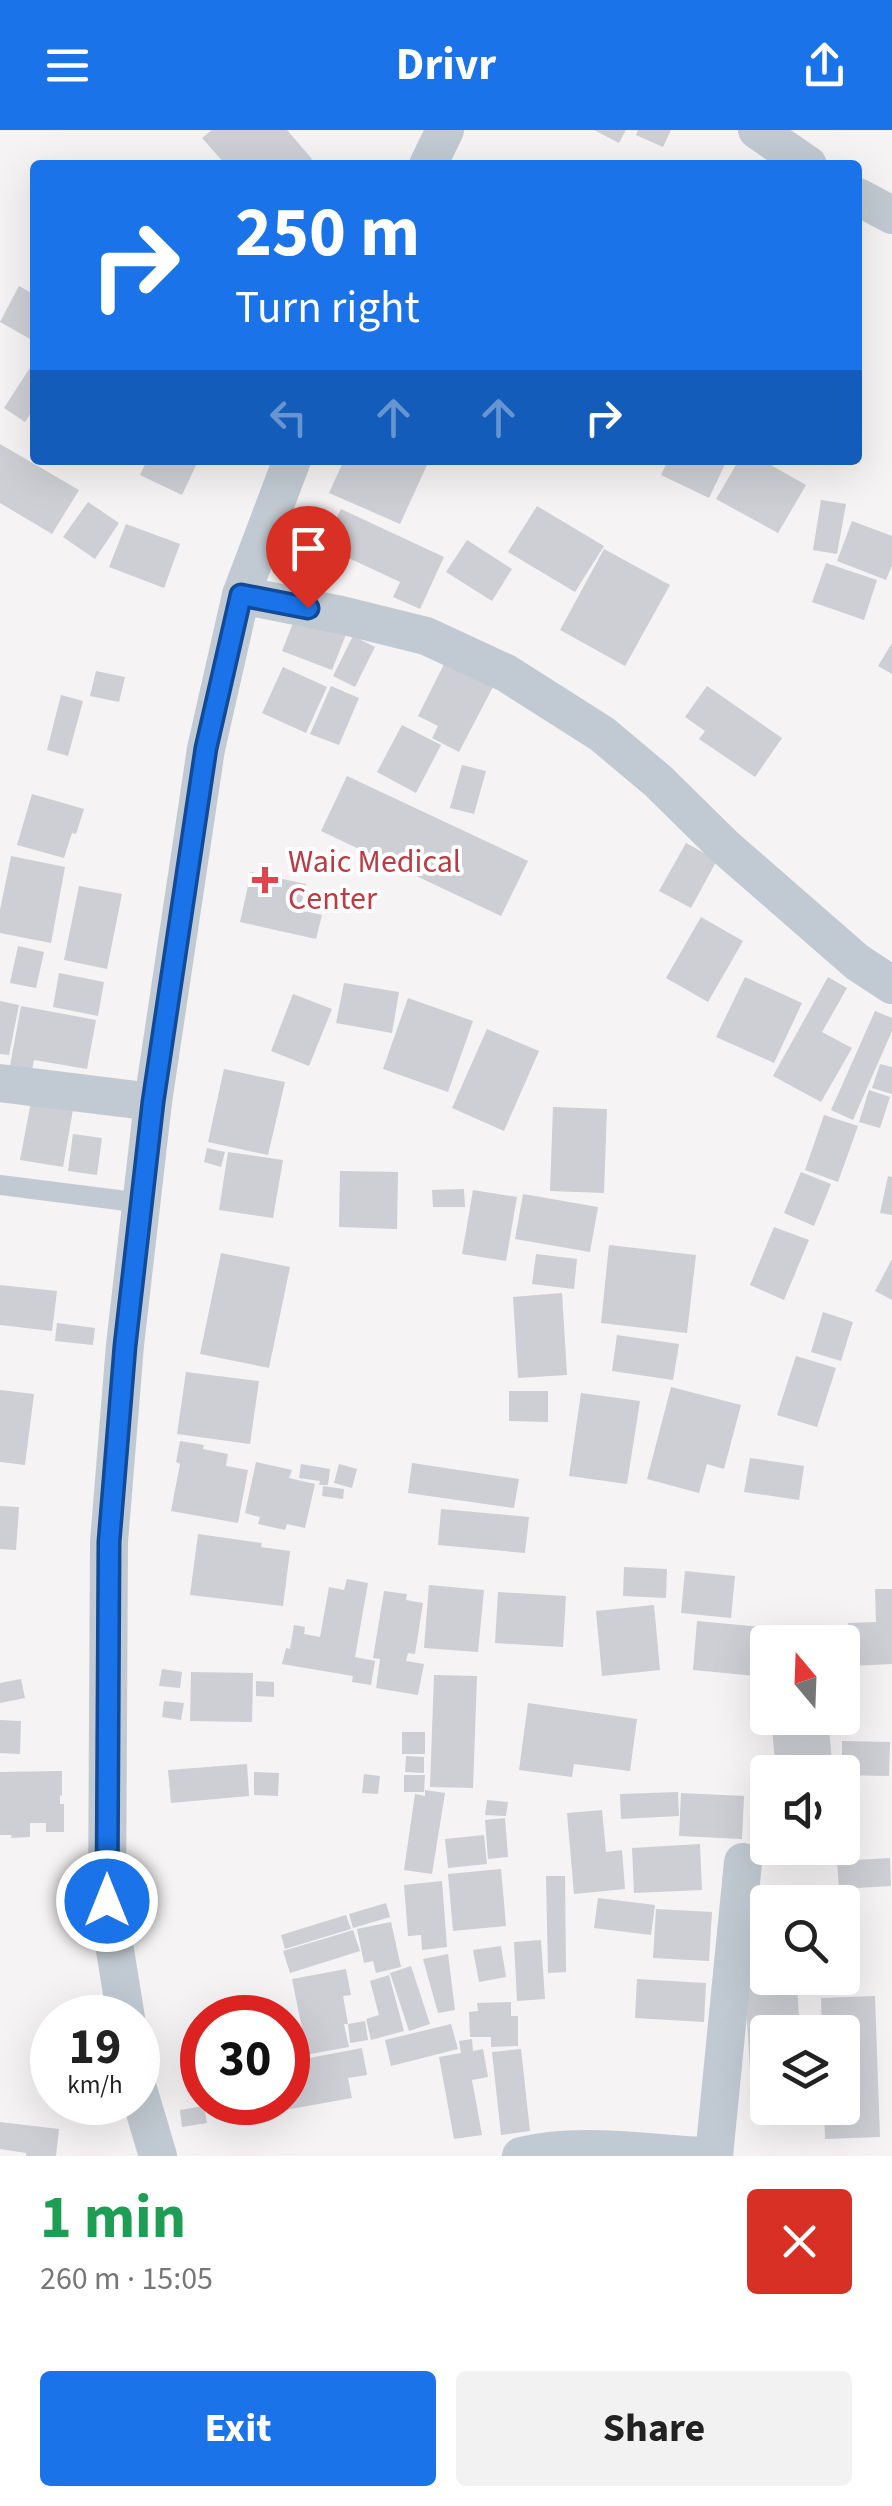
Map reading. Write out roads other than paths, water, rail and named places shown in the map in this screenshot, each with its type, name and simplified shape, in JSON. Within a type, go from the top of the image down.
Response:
[{"type":"street","points":[[430,160],[444,130]]},
{"type":"street","points":[[756,130],[801,160]]},
{"type":"street","points":[[862,199],[892,215]]},
{"type":"street","points":[[122,1995],[107,1901],[109,1542],[125,1346],[153,1102],[206,748],[241,595],[290,465]]},
{"type":"street","points":[[241,595],[426,636],[506,673],[602,734],[858,962],[892,985]]},
{"type":"street","points":[[0,1083],[153,1102]]},
{"type":"street","points":[[714,2156],[743,1862]]},
{"type":"street","points":[[149,2125],[158,2156]]},
{"type":"street","points":[[521,2156],[592,2150],[702,2156]]},
{"type":"lane","points":[[0,1185],[142,1203]]},
{"type":"place","name":"Waic Medical Center","points":[[265,880]]}]
